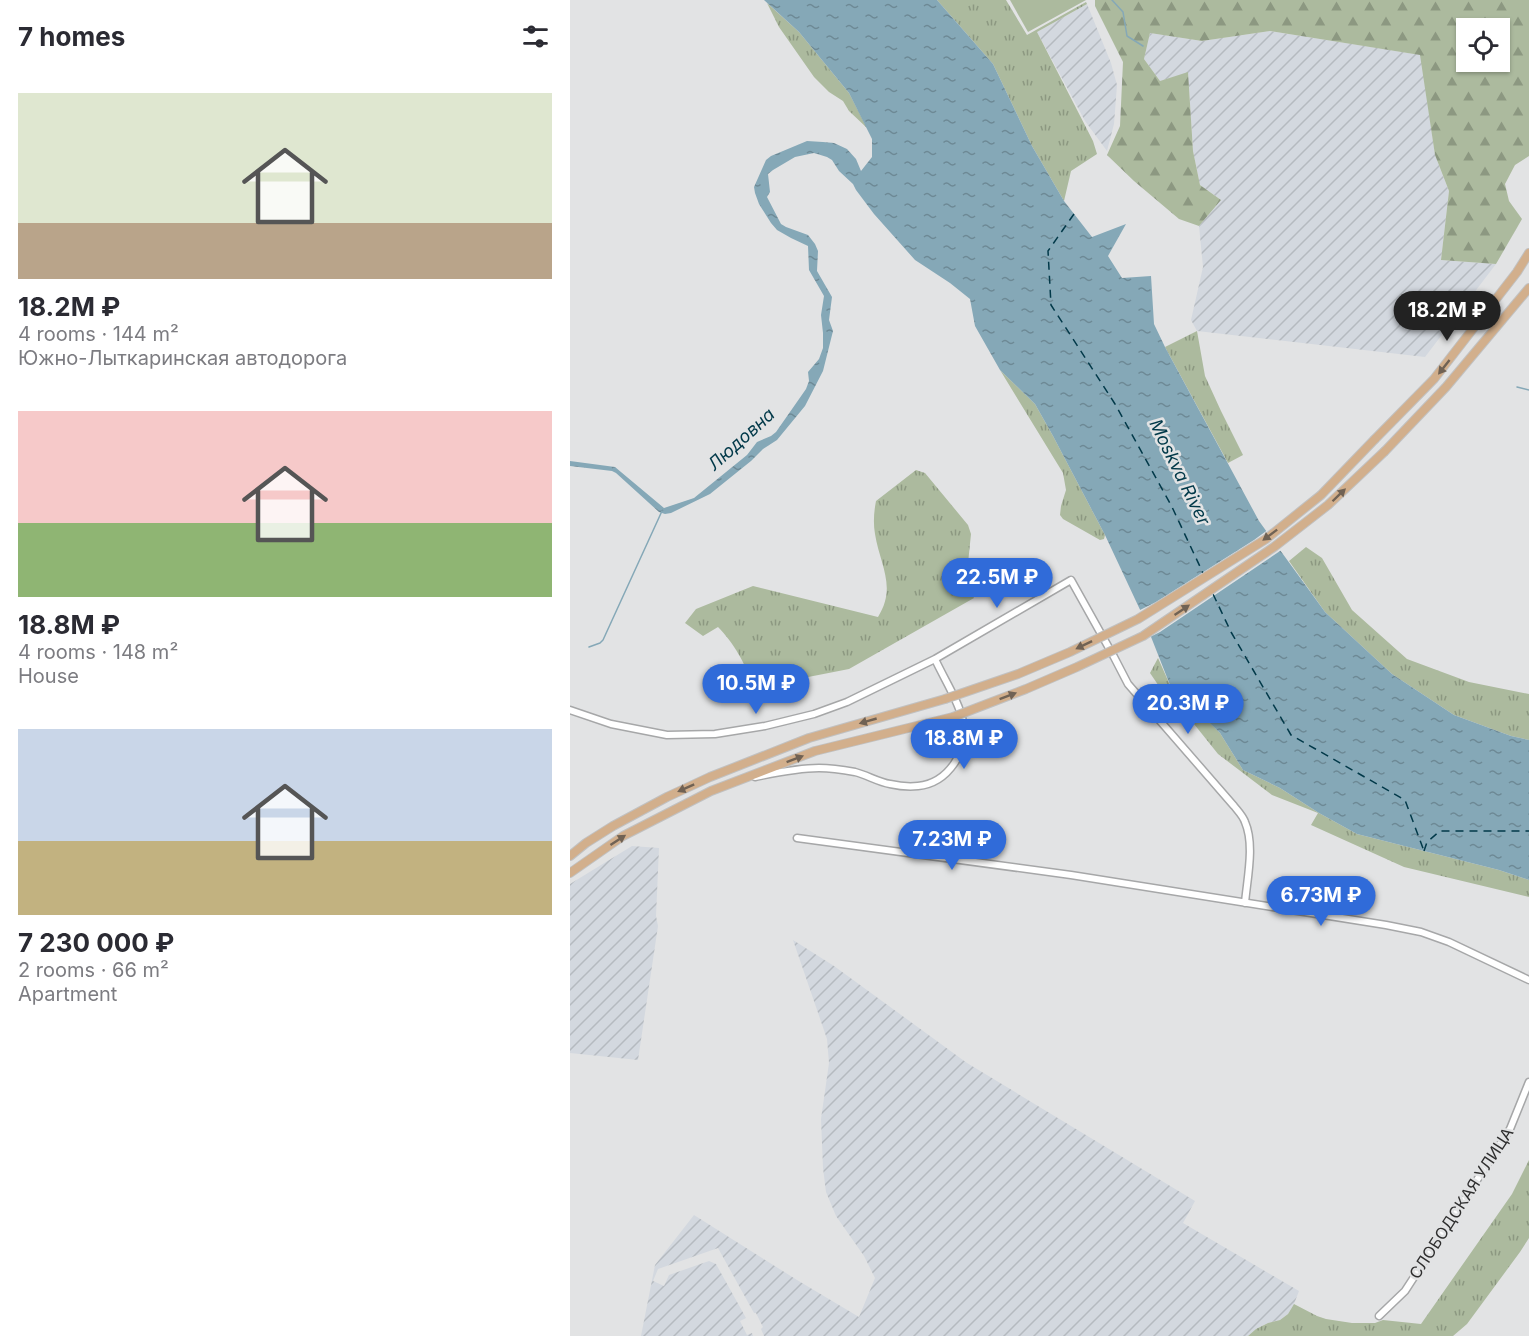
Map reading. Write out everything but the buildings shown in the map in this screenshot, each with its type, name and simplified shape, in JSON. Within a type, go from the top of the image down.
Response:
[{"type":"main road","points":[[570,856],[613,826],[710,777],[808,738],[945,699],[1018,674],[1070,652],[1138,619],[1266,539],[1321,495],[1434,379],[1517,272],[1529,253]]},
{"type":"main road","points":[[570,873],[623,836],[711,791],[815,751],[953,717],[1067,672],[1143,636],[1283,540],[1328,505],[1385,451],[1446,387],[1529,288]]},
{"type":"street","points":[[570,710],[610,724],[667,735],[715,734],[765,726],[814,714],[847,702],[935,659],[1071,580],[1128,684],[1245,821],[1250,840],[1245,903]]},
{"type":"street","points":[[738,781],[788,771],[818,768],[855,772],[888,784],[916,787],[941,777],[959,756],[964,730],[959,710],[935,659]]},
{"type":"street","points":[[797,838],[1111,882],[1386,925],[1421,932],[1449,942],[1529,980]]},
{"type":"street","name":"СЛОБОДСКАЯ УЛИЦА","points":[[1379,1316],[1405,1291],[1510,1129],[1529,1082]]},
{"type":"shaded area","points":[[1087,4],[1111,63],[1117,85],[1114,124],[1107,151],[1085,121],[1037,32]]},
{"type":"shaded area","points":[[1270,31],[1421,55],[1435,155],[1449,191],[1441,260],[1496,264],[1425,357],[1197,331],[1191,320],[1203,267],[1199,226],[1221,200],[1200,185],[1193,151],[1188,73],[1160,81],[1144,59],[1150,33],[1202,41]]},
{"type":"shaded area","points":[[632,846],[659,848],[656,916],[658,926],[638,1060],[570,1053],[570,884]]},
{"type":"shaded area","points":[[793,940],[834,966],[967,1063],[1195,1201],[1183,1223],[1299,1291],[1288,1314],[1280,1320],[1256,1329],[1248,1336],[764,1336],[761,1329],[763,1327],[756,1313],[718,1248],[658,1269],[653,1281],[664,1286],[669,1275],[709,1261],[716,1264],[746,1318],[740,1321],[747,1335],[752,1333],[753,1336],[641,1336],[655,1265],[694,1215],[859,1317],[875,1278],[864,1256],[836,1216],[826,1192],[821,1119],[829,1063],[827,1039]]},
{"type":"green space","points":[[937,0],[1006,0],[1027,35],[1086,2],[1087,4],[1037,32],[1093,141],[1097,154],[1071,171],[1064,201],[1032,146],[993,64]]},
{"type":"green space","points":[[1010,0],[1086,0],[1028,32]]},
{"type":"green space","points":[[1095,0],[1529,0],[1529,156],[1515,165],[1505,184],[1509,201],[1522,219],[1496,264],[1441,260],[1449,191],[1435,155],[1420,55],[1270,31],[1202,41],[1150,33],[1144,59],[1160,81],[1188,72],[1193,151],[1200,185],[1221,200],[1199,226],[1179,219],[1107,155],[1120,126],[1123,62],[1095,6]]},
{"type":"green space","points":[[767,3],[799,32],[849,93],[867,128],[849,111],[843,101],[829,92],[814,77],[779,27]]},
{"type":"green space","points":[[1197,331],[1205,376],[1243,455],[1228,463],[1165,347]]},
{"type":"green space","points":[[1000,370],[1035,404],[1105,535],[1104,539],[1100,540],[1063,519],[1060,515],[1066,490],[1063,473]]},
{"type":"green space","points":[[916,470],[925,473],[968,525],[971,534],[966,583],[974,598],[849,669],[751,685],[739,654],[718,627],[703,636],[685,623],[696,609],[753,586],[878,617],[884,606],[887,586],[874,530],[876,501]]},
{"type":"green space","points":[[1306,547],[1322,558],[1352,610],[1407,659],[1469,682],[1529,694],[1529,740],[1511,736],[1454,715],[1392,674],[1325,612],[1289,561]]},
{"type":"green space","points":[[1158,658],[1170,685],[1220,733],[1243,770],[1280,788],[1357,834],[1499,870],[1529,880],[1529,897],[1404,867],[1311,825],[1318,813],[1272,795],[1218,754],[1190,719],[1169,701],[1150,673]]},
{"type":"green space","points":[[1529,1160],[1529,1238],[1467,1324],[1453,1336],[1248,1336],[1268,1323],[1280,1320],[1288,1314],[1294,1304],[1326,1319],[1352,1323],[1375,1323],[1383,1320],[1421,1324],[1512,1194]]},
{"type":"water","name":"Moskva River","points":[[764,0],[937,0],[993,64],[1032,146],[1064,201],[1092,237],[1126,224],[1108,256],[1122,278],[1151,276],[1154,324],[1165,347],[1259,521],[1325,612],[1392,674],[1454,715],[1511,736],[1529,740],[1529,880],[1499,870],[1357,834],[1280,788],[1243,770],[1220,733],[1170,685],[1142,614],[1105,535],[1035,404],[1000,370],[975,326],[970,299],[915,260],[874,214],[853,184],[827,157],[814,153],[795,157],[768,174],[770,192],[767,197],[781,224],[808,235],[815,244],[818,251],[817,271],[832,297],[829,320],[833,331],[823,371],[805,406],[777,440],[710,494],[665,514],[659,512],[616,473],[570,466],[570,461],[615,467],[664,508],[694,498],[747,455],[757,442],[776,432],[806,389],[809,381],[808,372],[819,359],[823,348],[821,315],[824,296],[809,270],[808,246],[777,230],[759,204],[754,187],[766,160],[807,141],[834,143],[847,149],[856,159],[861,171],[872,157],[872,139],[849,93],[799,32]]},
{"type":"pier","points":[[1269,529],[1283,549],[1148,638],[1138,611],[1156,602]]},
{"type":"waterway","points":[[1112,0],[1123,12],[1127,36],[1143,46]]},
{"type":"waterway","points":[[1517,387],[1529,390]]},
{"type":"waterway","points":[[589,647],[603,640],[662,511]]},
{"type":"ferry route","points":[[1074,214],[1048,251],[1051,305],[1115,404],[1172,507],[1203,573]]},
{"type":"ferry route","points":[[1213,594],[1231,632],[1291,735],[1405,800],[1424,851]]},
{"type":"ferry route","points":[[1424,851],[1427,842],[1440,831],[1529,831]]},
{"type":"water label","name":"Людовна","points":[[741,439]]}]
